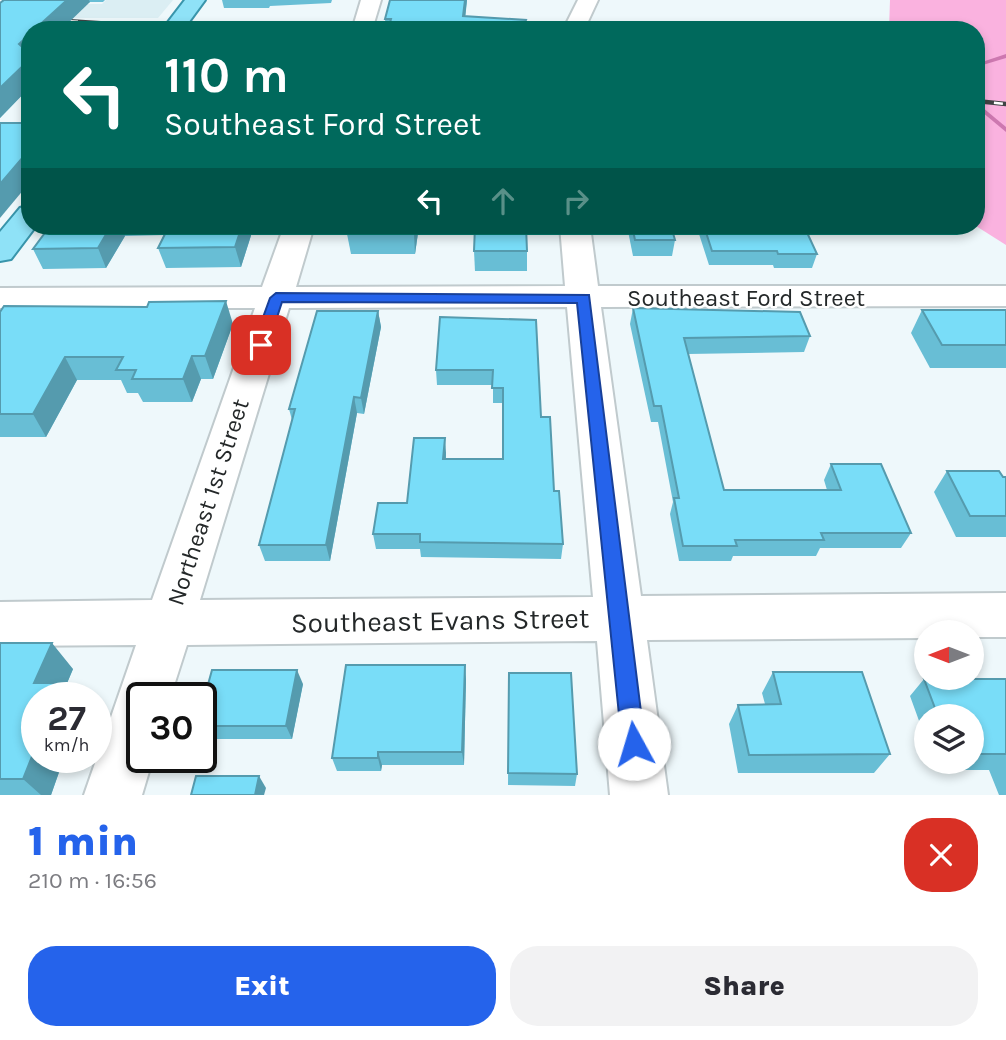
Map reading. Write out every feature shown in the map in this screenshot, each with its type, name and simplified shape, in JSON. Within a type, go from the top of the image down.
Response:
[{"type":"main road","points":[[179,21],[195,0]]},
{"type":"main road","points":[[0,252],[21,225]]},
{"type":"street","points":[[365,21],[371,0]]},
{"type":"street","points":[[578,21],[588,0]]},
{"type":"street","name":"Northeast 1st Street","points":[[149,682],[296,235]]},
{"type":"street","points":[[576,235],[639,795]]},
{"type":"street","name":"Southeast Ford Street","points":[[0,298],[1006,296]]},
{"type":"street","name":"Southeast Evans Street","points":[[0,624],[1006,615]]},
{"type":"street","points":[[113,795],[126,755]]},
{"type":"shaded area","points":[[106,0],[173,0],[158,18],[56,18],[33,4],[102,4]]},
{"type":"shaded area","points":[[890,0],[1006,0],[1006,245],[985,232],[985,21],[889,21]]},
{"type":"building","points":[[4,0],[67,0],[44,21],[21,21],[21,68],[0,88],[0,3]]},
{"type":"building","points":[[390,0],[465,0],[463,16],[526,20],[390,21],[385,19]]},
{"type":"building","points":[[0,123],[21,123],[21,160],[0,184]]},
{"type":"building","points":[[43,235],[106,235],[98,248],[33,249]]},
{"type":"building","points":[[164,235],[239,235],[235,247],[158,248]]},
{"type":"building","points":[[475,235],[526,235],[527,251],[474,251]]},
{"type":"building","points":[[634,235],[674,235],[675,240],[635,240]]},
{"type":"building","points":[[707,235],[808,235],[817,254],[778,254],[777,251],[712,251]]},
{"type":"building","points":[[226,301],[205,356],[192,356],[183,379],[132,379],[136,370],[116,370],[123,357],[65,357],[33,414],[0,414],[0,312],[4,306],[147,307],[149,302]]},
{"type":"building","points":[[633,308],[800,312],[810,336],[684,338],[724,490],[841,490],[831,464],[881,464],[911,533],[821,533],[824,540],[735,540],[737,546],[683,546],[674,498],[679,498],[661,406],[654,406]]},
{"type":"building","points":[[922,310],[1006,310],[1006,345],[942,345]]},
{"type":"building","points":[[317,311],[378,311],[361,398],[354,397],[326,545],[259,545],[295,409],[289,409]]},
{"type":"building","points":[[440,317],[536,320],[541,417],[550,417],[554,491],[559,491],[563,544],[420,542],[420,534],[373,534],[378,503],[407,503],[414,438],[445,438],[443,459],[503,459],[503,388],[492,388],[493,370],[436,370]]},
{"type":"building","points":[[947,471],[999,471],[1006,477],[1006,516],[970,516]]},
{"type":"building","points":[[0,643],[52,643],[34,682],[21,682],[21,773],[25,773],[23,779],[0,779]]},
{"type":"building","points":[[346,665],[465,665],[462,752],[378,752],[378,758],[332,758]]},
{"type":"building","points":[[212,670],[297,670],[286,726],[217,726],[217,682],[209,682]]},
{"type":"building","points":[[773,672],[862,672],[890,754],[749,755],[738,705],[781,704]]},
{"type":"building","points":[[509,673],[571,673],[577,774],[508,773]]},
{"type":"building","points":[[984,679],[1006,679],[1006,754],[984,754],[984,704],[933,704],[928,690],[984,690]]},
{"type":"building","points":[[196,776],[259,776],[255,795],[191,795]]},
{"type":"waterway","points":[[985,63],[1006,56]]},
{"type":"waterway","points":[[985,112],[1006,130]]},
{"type":"railway","points":[[51,20],[66,21]]},
{"type":"railway","points":[[985,102],[1006,104]]},
{"type":"route","points":[[261,345],[276,298],[584,298],[634,744]]}]
